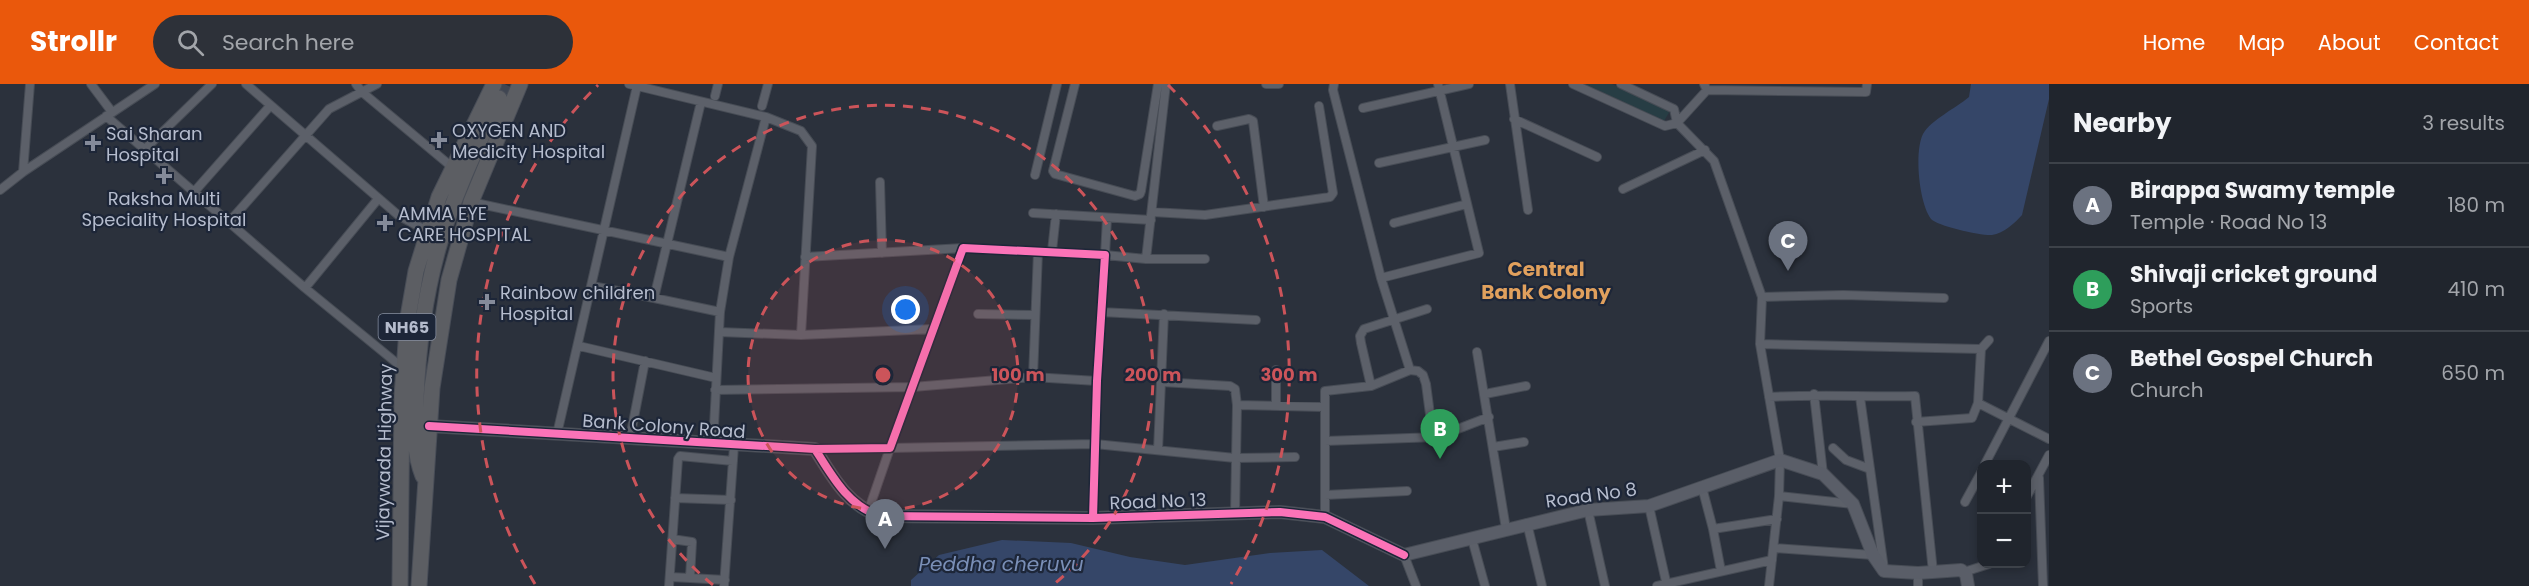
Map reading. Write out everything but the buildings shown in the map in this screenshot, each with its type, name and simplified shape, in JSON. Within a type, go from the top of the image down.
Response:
[{"type":"highway","name":"NH65","points":[[419,586],[429,426],[441,320],[449,279],[471,202],[520,84]]},
{"type":"highway","name":"Vijaywada Highway","points":[[396,585],[404,369],[408,317],[416,271],[427,231],[452,167],[496,91]]},
{"type":"highway","points":[[425,482],[416,458],[415,435],[416,386],[423,320],[440,242],[496,91]]},
{"type":"street","points":[[22,172],[30,84]]},
{"type":"street","points":[[91,84],[109,114],[145,149],[305,288],[404,369]]},
{"type":"street","points":[[0,189],[154,84]]},
{"type":"street","points":[[145,149],[212,84]]},
{"type":"street","points":[[246,84],[378,199],[398,215],[427,231]]},
{"type":"street","points":[[356,84],[362,92],[452,167]]},
{"type":"street","points":[[229,222],[329,109],[377,84]]},
{"type":"street","points":[[715,96],[718,84]]},
{"type":"street","points":[[762,106],[768,84]]},
{"type":"street","points":[[1035,175],[1057,84]]},
{"type":"street","points":[[1076,84],[1053,171],[1055,174],[1135,196],[1141,191],[1158,84]]},
{"type":"street","points":[[1146,259],[1166,84]]},
{"type":"street","points":[[1266,84],[1279,84]]},
{"type":"street","points":[[1334,84],[1333,90],[1381,278],[1410,370]]},
{"type":"street","points":[[1363,108],[1439,87],[1469,84]]},
{"type":"street","points":[[1510,84],[1528,210]]},
{"type":"street","points":[[1573,84],[1665,126],[1677,123],[1706,87],[1866,92],[1867,84]]},
{"type":"street","points":[[1622,84],[1637,88],[1674,108],[1677,123],[1714,161],[1762,297],[1760,344],[1780,460],[1777,519],[1769,586]]},
{"type":"street","points":[[557,434],[605,231],[633,85],[766,117],[801,131],[812,146],[801,335]]},
{"type":"street","points":[[1381,278],[1479,253],[1439,87]]},
{"type":"street","points":[[654,298],[701,102]]},
{"type":"street","points":[[194,192],[270,106]]},
{"type":"street","points":[[1033,213],[1107,218],[1205,215],[1331,196],[1319,106]]},
{"type":"street","points":[[712,445],[718,332],[729,257],[766,117]]},
{"type":"street","points":[[1217,126],[1250,119],[1253,121],[1264,207]]},
{"type":"street","points":[[1514,119],[1597,157]]},
{"type":"street","points":[[1379,163],[1485,140]]},
{"type":"street","points":[[1623,189],[1705,150]]},
{"type":"street","points":[[880,182],[882,253]]},
{"type":"street","points":[[305,288],[378,199]]},
{"type":"street","points":[[471,202],[729,257]]},
{"type":"street","points":[[1394,223],[1467,204]]},
{"type":"street","points":[[1052,251],[1056,214]]},
{"type":"street","points":[[1093,518],[1097,381],[1107,218]]},
{"type":"street","points":[[805,257],[963,248],[1052,251],[1146,259],[1205,259]]},
{"type":"street","points":[[815,449],[837,484],[852,500],[868,512],[963,248]]},
{"type":"street","points":[[1033,377],[1038,252]]},
{"type":"street","points":[[592,286],[720,312]]},
{"type":"street","points":[[1762,297],[1843,295],[1944,298]]},
{"type":"street","points":[[1371,386],[1360,336],[1364,329],[1427,309]]},
{"type":"street","points":[[1101,312],[1256,320]]},
{"type":"street","points":[[978,314],[1035,315]]},
{"type":"street","points":[[1158,450],[1164,314]]},
{"type":"street","points":[[718,332],[801,335],[933,329]]},
{"type":"street","points":[[1916,422],[1972,418],[1978,403],[1981,349],[1989,340]]},
{"type":"street","points":[[1988,460],[2049,341]]},
{"type":"street","points":[[1760,344],[1981,349]]},
{"type":"street","points":[[579,346],[716,378]]},
{"type":"street","points":[[1477,352],[1506,529]]},
{"type":"street","points":[[630,438],[645,361]]},
{"type":"street","points":[[1276,370],[1276,405]]},
{"type":"street","points":[[1325,517],[1325,391],[1371,386],[1410,370],[1418,371],[1423,375],[1426,384],[1433,437]]},
{"type":"street","points":[[715,390],[913,387],[1033,377],[1097,381]]},
{"type":"street","points":[[1162,382],[1230,386],[1235,389],[1238,395],[1235,514]]},
{"type":"street","points":[[1485,394],[1526,386]]},
{"type":"street","points":[[1769,397],[1814,394],[1860,397],[1915,396],[1933,572]]},
{"type":"street","points":[[1814,394],[1823,474]]},
{"type":"street","points":[[1860,397],[1884,571]]},
{"type":"street","points":[[1978,403],[2049,439]]},
{"type":"street","points":[[1237,405],[1324,407]]},
{"type":"street","points":[[1325,441],[1433,437],[1489,417]]},
{"type":"street","name":"Bank Colony Road","points":[[429,426],[712,445],[815,449]]},
{"type":"street","points":[[1493,447],[1524,442]]},
{"type":"street","points":[[815,449],[1095,444],[1235,458],[1295,457]]},
{"type":"street","points":[[733,461],[680,456],[678,459],[669,581],[690,578],[724,583],[731,500],[734,446]]},
{"type":"street","points":[[1833,448],[1846,460],[1870,469]]},
{"type":"street","points":[[2031,490],[2049,455]]},
{"type":"street","points":[[1780,460],[1823,474],[1853,504],[1872,555],[1884,571],[1918,580],[1933,572],[1956,570],[1964,572],[1977,568]]},
{"type":"street","name":"Road No 8","points":[[1404,555],[1587,510],[1649,506],[1780,460]]},
{"type":"street","points":[[2038,478],[2043,586]]},
{"type":"street","points":[[1965,502],[1977,480]]},
{"type":"street","points":[[1702,487],[1721,570]]},
{"type":"street","points":[[1325,495],[1407,491]]},
{"type":"street","points":[[1779,496],[1853,504]]},
{"type":"street","points":[[675,498],[731,500]]},
{"type":"street","points":[[1649,506],[1667,585]]},
{"type":"street","points":[[1587,510],[1605,586]]},
{"type":"street","name":"Road No 13","points":[[868,512],[880,516],[1093,518],[1280,512],[1325,517],[1404,555]]},
{"type":"street","points":[[1713,529],[1777,519]]},
{"type":"street","points":[[1527,524],[1542,586]]},
{"type":"street","points":[[672,539],[692,542],[690,578]]},
{"type":"street","points":[[1472,539],[1485,586]]},
{"type":"street","points":[[1774,548],[1872,555]]},
{"type":"street","points":[[1404,555],[1416,586]]},
{"type":"street","points":[[1657,586],[1772,560]]},
{"type":"street","points":[[1964,572],[1968,586]]},
{"type":"shaded area","points":[[1585,84],[1612,84],[1670,111],[1664,121]]},
{"type":"water","points":[[1971,84],[2049,84],[2049,99],[2022,215],[2005,230],[1992,235],[1960,230],[1931,219],[1923,202],[1919,177],[1920,142],[1923,134],[1938,119],[1969,97]]},
{"type":"water","name":"Peddha cheruvu","points":[[1002,540],[1071,543],[1130,557],[1185,565],[1270,553],[1322,550],[1369,586],[911,586],[911,580],[939,555]]},
{"type":"tunnel","points":[[499,98],[506,84]]},
{"type":"cycle path","points":[[815,449],[890,448],[963,248],[1105,255],[1097,381],[1093,518]]},
{"type":"cycle path","points":[[429,426],[815,449],[850,498],[880,516],[1093,518],[1280,512],[1325,517],[1404,555]]},
{"type":"place","name":"OXYGEN AND Medicity Hospital","points":[[439,140]]},
{"type":"place","name":"Sai Sharan Hospital","points":[[93,143]]},
{"type":"place","name":"Raksha Multi Speciality Hospital","points":[[164,176]]},
{"type":"place","name":"AMMA EYE CARE HOSPITAL","points":[[385,223]]},
{"type":"place","name":"Bethel Gospel Church","points":[[1788,271]]},
{"type":"place","name":"Rainbow children Hospital","points":[[487,302]]},
{"type":"place","name":"Shivaji cricket ground","points":[[1440,459]]},
{"type":"place","name":"Birappa Swamy temple","points":[[885,549]]},
{"type":"district","name":"Central Bank Colony","points":[[1546,280]]}]
